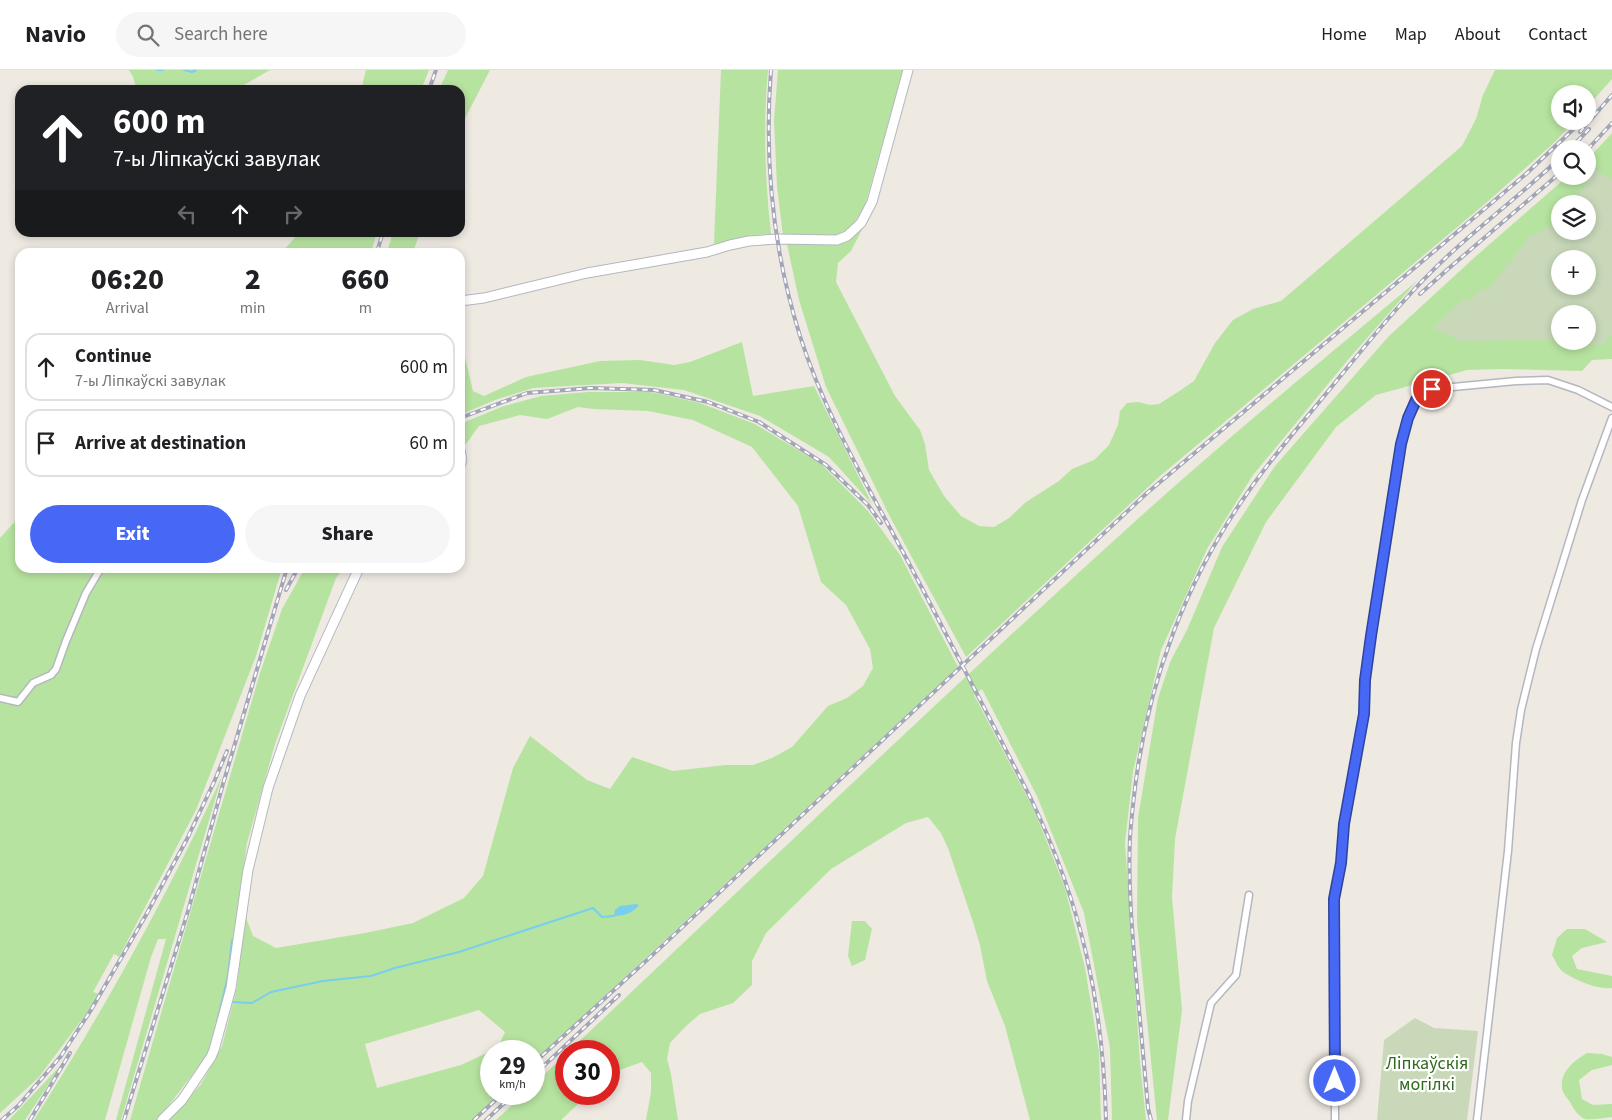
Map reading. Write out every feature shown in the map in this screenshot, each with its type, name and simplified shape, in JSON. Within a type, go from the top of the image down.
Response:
[{"type":"street","points":[[465,300],[484,298],[587,273],[707,252],[749,241],[777,239],[837,240],[847,236],[861,223],[872,202],[908,70]]},
{"type":"street","points":[[1335,1120],[1334,899],[1341,863],[1344,824],[1364,714],[1365,680],[1371,636],[1401,444],[1408,418],[1416,400],[1432,389],[1516,381],[1548,380],[1578,390],[1612,407]]},
{"type":"street","points":[[1477,1120],[1507,859],[1516,742],[1521,710],[1536,649],[1582,500],[1612,418]]},
{"type":"street","points":[[0,698],[18,702],[33,683],[51,674],[56,668],[86,593],[98,573]]},
{"type":"street","points":[[162,1120],[182,1100],[214,1050],[232,988],[248,870],[268,788],[300,696],[357,573]]},
{"type":"street","points":[[1186,1120],[1188,1100],[1211,1003],[1236,975],[1249,895]]},
{"type":"green space","points":[[129,70],[270,70],[244,85],[135,85]]},
{"type":"green space","points":[[366,70],[429,70],[423,85],[362,85]]},
{"type":"green space","points":[[448,70],[490,70],[465,118],[465,85],[441,85]]},
{"type":"green space","points":[[721,70],[768,70],[765,152],[771,234],[754,235],[714,244]]},
{"type":"green space","points":[[778,70],[903,70],[864,209],[852,225],[838,236],[799,234],[783,236],[777,186],[774,120]]},
{"type":"green space","points":[[1495,70],[1612,70],[1612,79],[1596,97],[1596,85],[1551,85],[1551,130],[1566,130],[1557,140],[1551,140],[1551,145],[1486,203],[1160,476],[966,657],[889,515],[826,387],[799,300],[787,244],[833,245],[843,243],[864,226],[851,251],[838,263],[836,282],[895,396],[920,430],[925,444],[929,470],[944,496],[961,516],[979,526],[994,527],[1009,518],[1026,502],[1059,481],[1072,469],[1094,460],[1109,445],[1118,425],[1120,411],[1127,403],[1159,404],[1194,381],[1215,343],[1233,320],[1253,309],[1281,301],[1462,146],[1476,119],[1483,95]]},
{"type":"green space","points":[[1612,133],[1612,359],[1592,360],[1582,371],[1467,370],[1376,395],[1336,427],[1266,522],[1214,628],[1175,839],[1172,897],[1182,1010],[1168,1120],[1157,1120],[1137,922],[1138,818],[1158,698],[1171,660],[1187,630],[1222,547],[1275,466],[1389,336],[1558,185],[1596,185],[1596,150]]},
{"type":"green space","points":[[1596,171],[1612,179],[1612,334],[1601,345],[1596,344],[1596,305],[1551,305],[1551,340],[1461,341],[1433,328],[1465,298],[1469,301],[1483,288],[1488,290],[1530,236],[1551,226],[1551,240],[1596,240],[1596,195],[1579,195],[1584,185],[1596,185]]},
{"type":"green space","points":[[295,237],[376,237],[372,248],[286,248]]},
{"type":"green space","points":[[392,237],[419,237],[414,248],[388,248]]},
{"type":"green space","points":[[1417,281],[1347,361],[1253,475],[1207,549],[1161,650],[1133,772],[1125,843],[1140,1062],[1146,1120],[1112,1120],[1110,1048],[1084,913],[1037,796],[982,689],[974,695],[1035,812],[1065,888],[1085,968],[1099,1052],[1101,1120],[1030,1120],[1005,1026],[987,981],[974,925],[948,848],[941,833],[928,817],[906,823],[831,869],[766,933],[752,961],[752,985],[733,1003],[700,1014],[670,1043],[667,1059],[678,1120],[646,1120],[651,1092],[651,1073],[642,1062],[620,1070],[620,1040],[581,1040],[925,715],[1141,516],[1244,426]]},
{"type":"green space","points":[[742,342],[753,396],[814,386],[872,504],[829,457],[760,416],[684,390],[622,383],[533,388],[495,400],[465,413],[465,357],[473,391],[484,396],[526,377],[600,361],[640,360],[674,365],[690,362]]},
{"type":"green space","points":[[588,392],[651,392],[700,403],[755,424],[821,464],[868,511],[900,555],[958,667],[558,1040],[555,1040],[555,1042],[545,1052],[545,1040],[501,1040],[505,1032],[479,1010],[365,1044],[377,1088],[461,1065],[480,1056],[480,1105],[488,1105],[472,1120],[169,1120],[201,1084],[222,1046],[237,987],[245,915],[253,936],[276,948],[413,923],[464,898],[483,876],[513,768],[530,736],[587,780],[610,789],[632,757],[673,771],[726,765],[753,765],[772,758],[792,747],[828,706],[847,698],[863,686],[873,668],[870,649],[846,605],[821,582],[798,506],[752,447],[693,420],[648,411],[578,407],[547,419],[520,415],[479,426],[465,445],[465,422],[504,406],[541,396]]},
{"type":"green space","points":[[15,522],[15,573],[281,573],[256,656],[196,810],[119,957],[114,954],[93,992],[99,994],[92,1006],[39,1077],[0,1113],[0,538]]},
{"type":"green space","points":[[302,573],[340,573],[336,578],[275,744],[247,843],[228,976],[216,1027],[206,1057],[159,1118],[156,1120],[130,1120],[260,673],[282,609]]},
{"type":"green space","points":[[222,776],[121,1120],[116,1120],[166,939],[158,939],[151,957],[105,1120],[34,1120],[85,1037],[134,951],[180,864]]},
{"type":"green space","points":[[852,921],[865,921],[872,929],[865,960],[852,966],[848,956]]},
{"type":"green space","points":[[1567,929],[1585,929],[1607,942],[1582,948],[1572,956],[1577,969],[1612,976],[1612,988],[1586,984],[1563,972],[1552,955],[1557,938]]},
{"type":"green space","name":"Ліпкаўскія могілкі","points":[[1415,1018],[1434,1028],[1478,1031],[1467,1120],[1377,1120],[1384,1040]]},
{"type":"green space","points":[[1587,1053],[1612,1057],[1612,1065],[1592,1070],[1579,1080],[1582,1099],[1593,1105],[1612,1104],[1612,1117],[1582,1118],[1562,1089],[1563,1077],[1569,1067]]},
{"type":"green space","points":[[62,1064],[25,1120],[9,1120]]},
{"type":"green space","points":[[555,1064],[555,1105],[577,1105],[561,1120],[496,1120],[512,1105],[545,1105],[545,1074]]},
{"type":"water","points":[[639,905],[631,912],[614,916],[615,910],[620,906]]},
{"type":"waterway","points":[[157,70],[163,70]]},
{"type":"waterway","points":[[184,70],[192,72],[196,70]]},
{"type":"waterway","points":[[232,1002],[252,1003],[271,992],[323,981],[371,976],[459,952],[593,908],[602,917],[614,916]]},
{"type":"waterway","points":[[217,1022],[228,976],[232,940]]},
{"type":"railway","points":[[431,85],[436,70]]},
{"type":"railway","points":[[771,70],[769,137],[773,204],[783,271],[800,336],[833,420],[968,676],[1049,838],[1064,877],[1086,955],[1100,1035],[1106,1120]]},
{"type":"railway","points":[[1580,132],[1612,95]]},
{"type":"railway","points":[[1596,140],[1612,123]]},
{"type":"railway","points":[[545,1053],[1147,493],[1526,174],[1572,130]]},
{"type":"railway","points":[[1579,140],[1588,130]]},
{"type":"railway","points":[[1151,1120],[1148,1108],[1132,924],[1130,832],[1141,748],[1149,709],[1173,633],[1188,596],[1226,526],[1258,478],[1376,333],[1436,267],[1551,166]]},
{"type":"railway","points":[[1420,294],[1551,181]]},
{"type":"railway","points":[[378,248],[382,237]]},
{"type":"railway","points":[[465,416],[527,393],[591,388],[654,390],[708,402],[759,422],[826,465],[868,505],[881,523]]},
{"type":"railway","points":[[124,1120],[188,911],[223,784],[286,573]]},
{"type":"railway","points":[[286,590],[295,573]]},
{"type":"railway","points":[[2,1120],[19,1105],[61,1056],[91,1010],[187,839],[227,751]]},
{"type":"railway","points":[[545,1065],[619,995]]},
{"type":"railway","points":[[30,1120],[70,1053]]},
{"type":"railway","points":[[474,1120],[490,1105]]},
{"type":"railway","points":[[486,1120],[502,1105]]},
{"type":"route","points":[[1335,1081],[1334,899],[1341,863],[1344,824],[1364,714],[1365,680],[1396,467],[1408,418],[1416,400],[1432,389]]}]
